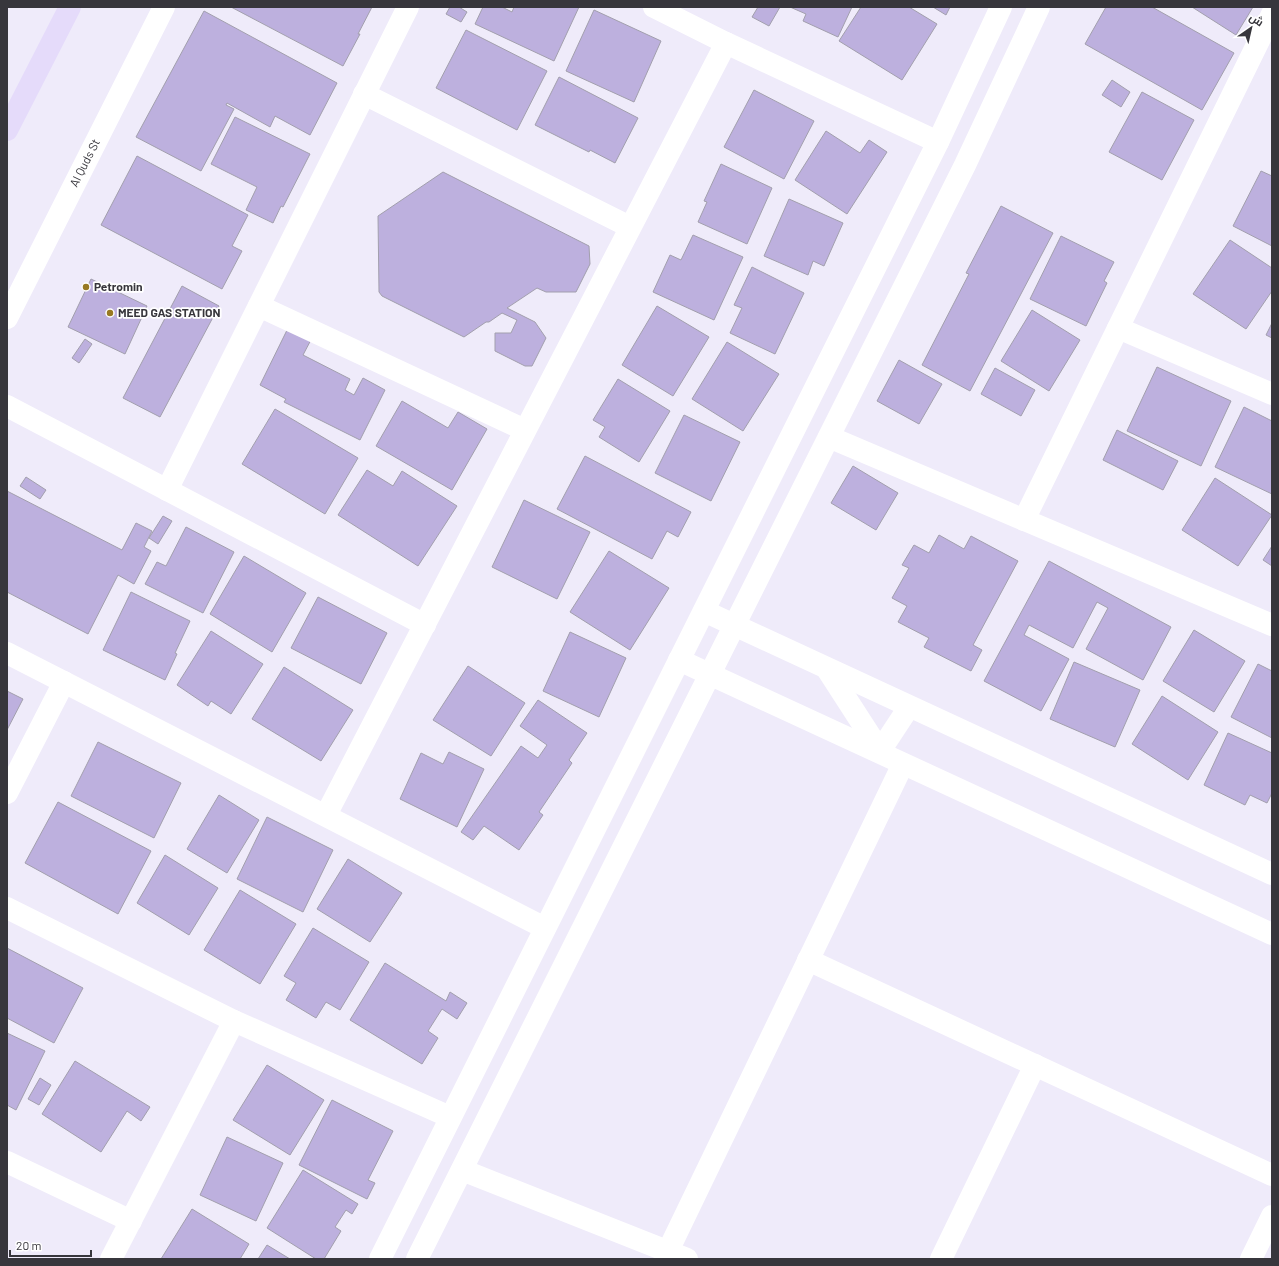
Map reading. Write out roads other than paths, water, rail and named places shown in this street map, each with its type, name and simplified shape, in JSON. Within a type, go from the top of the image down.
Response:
[{"type":"main road","points":[[7,130],[70,7]]},
{"type":"street","name":"Al Quds St","points":[[7,318],[164,7]]},
{"type":"street","points":[[167,490],[408,7]]},
{"type":"street","points":[[654,7],[726,43],[938,142]]},
{"type":"street","points":[[380,1259],[938,142],[1001,7]]},
{"type":"street","points":[[417,1259],[965,165],[1039,7]]},
{"type":"street","points":[[1024,520],[1272,14]]},
{"type":"street","points":[[326,815],[726,43]]},
{"type":"street","points":[[364,94],[630,227]]},
{"type":"street","points":[[259,306],[525,430]]},
{"type":"street","points":[[1118,328],[1272,394]]},
{"type":"street","points":[[7,406],[425,625]]},
{"type":"street","points":[[829,437],[1272,625]]},
{"type":"street","points":[[704,611],[1272,874]]},
{"type":"street","points":[[7,653],[545,928]]},
{"type":"street","points":[[679,660],[1272,934]]},
{"type":"street","points":[[827,669],[880,751],[909,707]]},
{"type":"street","points":[[7,793],[64,682]]},
{"type":"street","points":[[462,1170],[677,1255],[808,960],[903,764]]},
{"type":"street","points":[[7,908],[234,1021],[450,1118]]},
{"type":"street","points":[[808,960],[1272,1175]]},
{"type":"street","points":[[111,1259],[234,1021]]},
{"type":"street","points":[[941,1259],[1035,1065]]},
{"type":"street","points":[[7,1162],[131,1221]]},
{"type":"street","points":[[1251,1259],[1272,1216]]},
{"type":"place","name":"Petromin","points":[[86,287]]},
{"type":"place","name":"MEED GAS STATION","points":[[110,313]]}]
